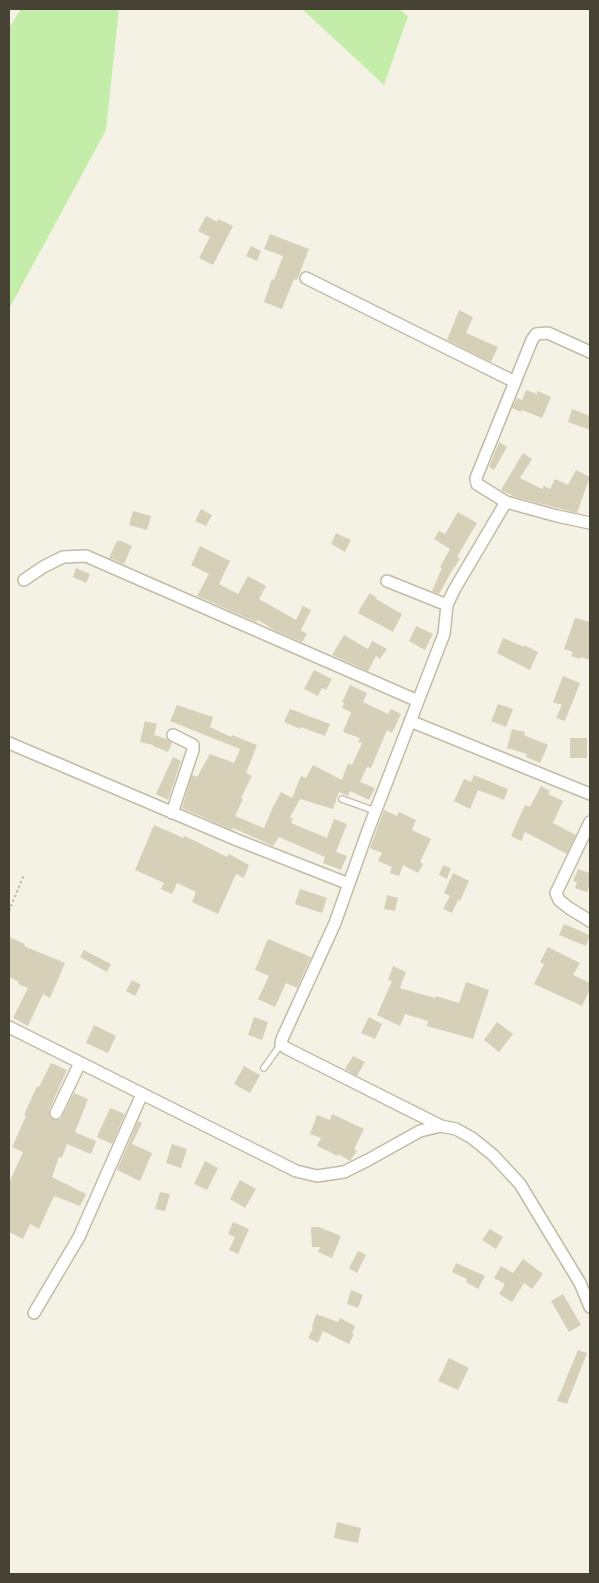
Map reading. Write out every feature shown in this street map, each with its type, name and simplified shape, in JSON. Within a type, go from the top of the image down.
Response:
[{"type":"street","points":[[306,278],[515,382]]},
{"type":"street","points":[[590,352],[548,334],[536,334],[476,478],[477,484],[506,502],[590,523]]},
{"type":"street","points":[[506,502],[447,605],[444,634],[375,811],[335,923],[281,1044],[441,1126],[456,1129],[472,1138],[493,1155],[520,1184],[580,1283],[590,1307]]},
{"type":"street","points":[[24,580],[43,567],[63,557],[86,556],[418,701]]},
{"type":"street","points":[[386,581],[447,605]]},
{"type":"street","points":[[410,721],[590,794]]},
{"type":"street","points":[[172,813],[194,750],[193,745],[188,741],[173,735]]},
{"type":"street","points":[[9,743],[237,840],[349,884]]},
{"type":"street","points":[[590,822],[556,892],[559,900],[590,920]]},
{"type":"street","points":[[9,1027],[296,1171],[317,1176],[344,1172],[420,1131],[441,1126]]},
{"type":"street","points":[[56,1113],[80,1063]]},
{"type":"street","points":[[34,1313],[79,1237],[142,1094]]},
{"type":"lane","points":[[342,799],[375,811]]},
{"type":"lane","points":[[264,1068],[281,1044]]},
{"type":"path","points":[[9,911],[24,875]]},
{"type":"green space","points":[[21,9],[119,9],[106,130],[9,309],[9,28]]},
{"type":"green space","points":[[302,9],[399,9],[408,16],[384,85]]},
{"type":"building","points":[[206,216],[217,222],[218,219],[233,226],[213,265],[199,258],[210,237],[198,231]]},
{"type":"building","points":[[270,234],[309,249],[297,280],[294,279],[282,309],[264,302],[283,256],[264,249]]},
{"type":"building","points":[[251,246],[261,251],[257,261],[246,256]]},
{"type":"building","points":[[459,310],[473,317],[466,333],[498,347],[491,362],[447,340]]},
{"type":"building","points":[[526,390],[537,394],[538,391],[551,397],[542,418],[512,408],[517,398],[522,400]]},
{"type":"building","points":[[572,409],[590,416],[590,430],[568,422]]},
{"type":"building","points":[[499,442],[507,447],[494,470],[489,467]]},
{"type":"building","points":[[523,453],[532,459],[520,478],[542,489],[544,486],[550,489],[555,479],[568,485],[576,470],[590,477],[577,513],[515,497],[501,490]]},
{"type":"building","points":[[201,509],[212,515],[206,526],[195,521]]},
{"type":"building","points":[[133,511],[151,516],[147,530],[129,525]]},
{"type":"building","points":[[458,512],[477,523],[457,557],[460,558],[439,594],[432,591],[442,568],[440,567],[450,549],[434,539],[439,531],[445,534]]},
{"type":"building","points":[[336,533],[351,540],[345,552],[331,544]]},
{"type":"building","points":[[117,541],[132,546],[124,564],[109,558]]},
{"type":"building","points":[[200,546],[230,561],[219,584],[238,594],[248,576],[266,586],[259,599],[296,620],[303,606],[311,610],[301,630],[307,634],[302,642],[276,631],[258,620],[256,622],[197,596],[209,574],[191,565]]},
{"type":"building","points":[[76,568],[90,574],[86,583],[73,577]]},
{"type":"building","points":[[370,593],[376,599],[402,614],[393,632],[358,613]]},
{"type":"building","points":[[575,618],[590,622],[590,660],[571,656],[573,652],[564,649]]},
{"type":"building","points":[[416,626],[433,634],[425,650],[409,641]]},
{"type":"building","points":[[344,635],[368,649],[372,641],[387,649],[380,659],[376,656],[368,671],[332,655]]},
{"type":"building","points":[[503,638],[538,652],[530,670],[497,653]]},
{"type":"building","points":[[314,670],[332,679],[326,690],[322,688],[318,696],[304,689]]},
{"type":"building","points":[[563,676],[580,683],[565,721],[556,718],[562,705],[553,702]]},
{"type":"building","points":[[350,685],[367,693],[363,702],[388,714],[391,709],[401,714],[392,733],[387,730],[371,768],[367,767],[360,782],[375,788],[369,800],[350,791],[348,796],[339,792],[333,809],[300,799],[290,817],[293,819],[291,823],[327,838],[334,819],[347,824],[336,852],[347,856],[341,870],[323,863],[325,857],[279,837],[273,846],[182,808],[192,775],[197,777],[210,754],[234,763],[240,749],[170,721],[177,705],[213,717],[210,727],[231,737],[232,735],[257,745],[246,773],[252,776],[241,798],[243,799],[235,816],[264,828],[281,792],[292,798],[301,776],[306,778],[313,765],[342,780],[348,763],[352,765],[362,743],[358,742],[360,738],[343,732],[351,712],[342,708],[344,703],[342,702]]},
{"type":"building","points":[[498,704],[513,709],[506,727],[491,721]]},
{"type":"building","points":[[290,709],[330,724],[325,736],[284,722]]},
{"type":"building","points":[[145,721],[157,724],[154,735],[167,739],[172,743],[168,752],[153,745],[140,742]]},
{"type":"building","points":[[512,729],[525,732],[524,735],[548,745],[540,763],[526,757],[527,754],[507,748]]},
{"type":"building","points":[[570,738],[587,738],[587,758],[570,758]]},
{"type":"building","points":[[173,757],[181,761],[168,800],[156,794]]},
{"type":"building","points":[[474,775],[508,789],[504,800],[478,790],[470,809],[454,801],[464,779],[471,782]]},
{"type":"building","points":[[541,786],[550,791],[548,794],[563,801],[553,823],[576,835],[567,854],[525,832],[521,841],[511,836],[525,805],[530,807]]},
{"type":"building","points":[[384,810],[397,816],[399,812],[416,820],[412,830],[431,839],[420,862],[423,864],[418,873],[403,865],[399,876],[390,873],[392,867],[378,861],[382,853],[370,848]]},
{"type":"building","points":[[154,825],[183,838],[184,836],[227,857],[229,854],[249,865],[244,878],[236,874],[218,914],[192,902],[196,892],[177,883],[172,894],[161,889],[164,883],[135,870]]},
{"type":"building","points":[[443,865],[451,868],[447,879],[439,875]]},
{"type":"building","points":[[578,869],[590,873],[590,884],[587,892],[575,888],[577,882],[573,881]]},
{"type":"building","points":[[453,873],[469,881],[452,913],[443,909],[450,896],[444,893]]},
{"type":"building","points":[[300,889],[327,898],[322,913],[295,904]]},
{"type":"building","points":[[387,895],[398,898],[395,911],[384,909]]},
{"type":"building","points":[[564,924],[590,935],[586,946],[559,935]]},
{"type":"building","points":[[9,937],[25,944],[24,946],[65,963],[50,998],[43,994],[28,1026],[13,1018],[28,988],[18,984],[19,982],[9,977]]},
{"type":"building","points":[[268,939],[311,957],[297,988],[286,983],[275,1007],[258,999],[269,976],[255,970]]},
{"type":"building","points":[[548,947],[580,963],[573,975],[590,983],[590,989],[582,1006],[534,984],[544,964],[540,962]]},
{"type":"building","points":[[84,950],[111,964],[107,972],[80,957]]},
{"type":"building","points":[[393,966],[406,972],[400,988],[435,998],[436,996],[459,1003],[466,982],[489,990],[473,1039],[427,1026],[428,1021],[405,1014],[400,1026],[377,1015],[392,981],[388,980]]},
{"type":"building","points":[[132,980],[141,985],[135,996],[126,991]]},
{"type":"building","points":[[254,1017],[268,1022],[262,1040],[248,1035]]},
{"type":"building","points":[[369,1017],[382,1024],[375,1039],[361,1033]]},
{"type":"building","points":[[497,1022],[513,1034],[499,1052],[484,1040]]},
{"type":"building","points":[[94,1025],[116,1036],[108,1053],[86,1043]]},
{"type":"building","points":[[353,1056],[365,1062],[357,1076],[345,1069]]},
{"type":"building","points":[[51,1063],[67,1070],[49,1110],[50,1117],[56,1120],[61,1119],[74,1093],[88,1099],[75,1132],[96,1141],[91,1154],[67,1144],[62,1158],[59,1157],[52,1177],[86,1194],[80,1206],[54,1196],[39,1229],[30,1224],[23,1239],[9,1232],[9,1183],[23,1152],[12,1147],[37,1086],[39,1087]]},
{"type":"building","points":[[244,1066],[260,1075],[250,1093],[234,1084]]},
{"type":"building","points":[[110,1108],[125,1114],[112,1144],[97,1137]]},
{"type":"building","points":[[332,1114],[364,1129],[354,1149],[357,1151],[350,1161],[339,1154],[338,1156],[317,1146],[321,1138],[310,1134],[317,1115],[330,1120]]},
{"type":"building","points":[[138,1121],[142,1123],[132,1144],[152,1153],[140,1181],[117,1170]]},
{"type":"building","points":[[172,1144],[187,1149],[181,1168],[166,1163]]},
{"type":"building","points":[[205,1161],[218,1168],[207,1190],[194,1184]]},
{"type":"building","points":[[240,1180],[256,1189],[245,1208],[230,1199]]},
{"type":"building","points":[[160,1192],[170,1194],[165,1211],[155,1209]]},
{"type":"building","points":[[233,1222],[249,1229],[238,1254],[229,1250],[235,1237],[228,1234]]},
{"type":"building","points":[[311,1227],[319,1227],[341,1236],[332,1258],[318,1252],[320,1247],[312,1247]]},
{"type":"building","points":[[490,1229],[503,1237],[496,1249],[482,1240]]},
{"type":"building","points":[[358,1251],[366,1255],[357,1273],[349,1268]]},
{"type":"building","points":[[523,1259],[543,1274],[532,1289],[524,1283],[512,1302],[499,1294],[505,1284],[494,1278],[501,1266],[513,1273]]},
{"type":"building","points":[[456,1263],[485,1276],[478,1289],[466,1282],[467,1279],[452,1272]]},
{"type":"building","points":[[351,1290],[363,1295],[358,1308],[347,1304]]},
{"type":"building","points":[[563,1294],[581,1325],[569,1332],[551,1301]]},
{"type":"building","points":[[316,1314],[338,1322],[340,1318],[355,1326],[352,1333],[354,1334],[349,1344],[323,1331],[318,1343],[308,1338],[313,1328]]},
{"type":"building","points":[[578,1350],[587,1353],[567,1404],[557,1401]]},
{"type":"building","points":[[449,1358],[469,1368],[458,1390],[438,1381]]},
{"type":"building","points":[[337,1522],[361,1528],[358,1543],[334,1538]]}]
